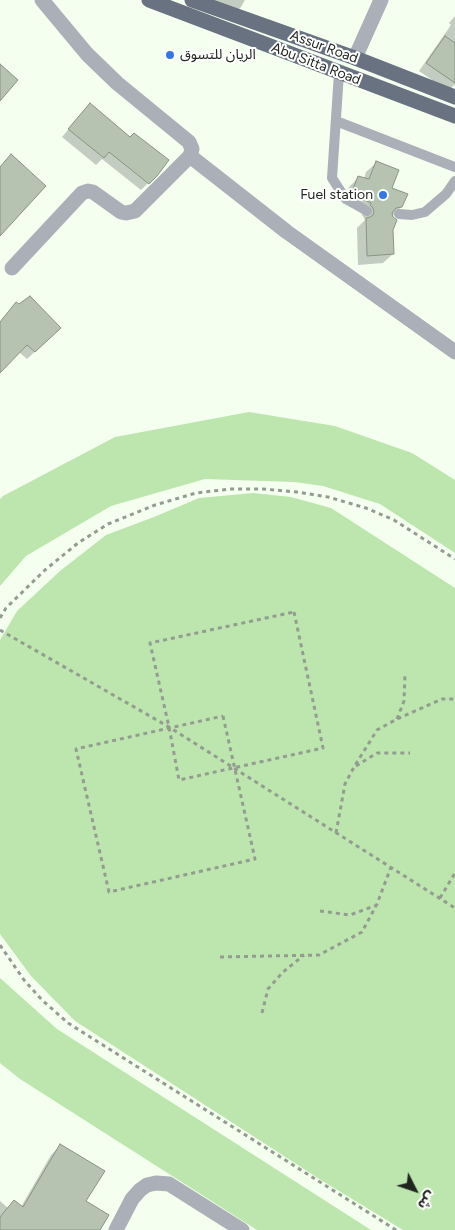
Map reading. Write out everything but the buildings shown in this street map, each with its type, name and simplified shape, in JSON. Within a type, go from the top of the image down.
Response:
[{"type":"main road","name":"Abu Sitta Road","points":[[149,0],[455,116]]},
{"type":"main road","name":"Assur Road","points":[[192,0],[356,58],[455,98]]},
{"type":"street","points":[[12,268],[82,193],[93,192],[121,212],[135,211],[190,156],[192,149],[190,142],[117,83],[87,54],[42,0]]},
{"type":"street","points":[[356,58],[381,0]]},
{"type":"street","points":[[190,156],[287,232],[455,352]]},
{"type":"street","points":[[116,1230],[132,1199],[147,1185],[156,1183],[169,1184],[242,1230]]},
{"type":"lane","points":[[339,73],[332,178],[345,198],[367,211]]},
{"type":"lane","points":[[336,121],[455,167]]},
{"type":"lane","points":[[399,214],[412,215],[425,212],[446,194],[455,181]]},
{"type":"path","points":[[0,618],[6,608],[45,570],[108,524],[156,505],[196,493],[230,489],[264,489],[328,497],[366,508],[394,520],[455,559]]},
{"type":"path","points":[[294,612],[324,748],[234,768],[179,780],[150,644],[294,612]]},
{"type":"path","points":[[0,630],[169,727],[455,908]]},
{"type":"path","points":[[397,719],[404,701],[405,674]]},
{"type":"path","points":[[336,833],[345,784],[377,730],[442,699],[455,699]]},
{"type":"path","points":[[223,716],[234,768],[255,859],[109,892],[76,749],[223,716]]},
{"type":"path","points":[[354,767],[377,753],[410,754]]},
{"type":"path","points":[[220,957],[319,955],[362,932],[377,904],[391,867]]},
{"type":"path","points":[[440,898],[455,873]]},
{"type":"path","points":[[320,911],[350,915],[377,904]]},
{"type":"path","points":[[0,945],[24,980],[42,1000],[68,1023],[396,1230]]},
{"type":"path","points":[[262,1013],[268,989],[283,972],[304,955]]},
{"type":"green space","points":[[249,412],[335,426],[412,453],[455,480],[455,553],[380,504],[323,486],[294,482],[205,479],[111,506],[26,556],[0,586],[0,499],[3,496],[115,437]]},
{"type":"green space","points":[[253,493],[291,497],[331,508],[455,588],[455,1230],[403,1230],[321,1180],[75,1021],[31,976],[0,934],[0,640],[17,611],[60,571],[106,535],[199,498]]},
{"type":"green space","points":[[0,978],[57,1029],[371,1230],[257,1230],[20,1079],[0,1063]]},
{"type":"place","name":"الريان للتسوق","points":[[170,55]]},
{"type":"place","name":"Fuel station","points":[[383,195]]}]
